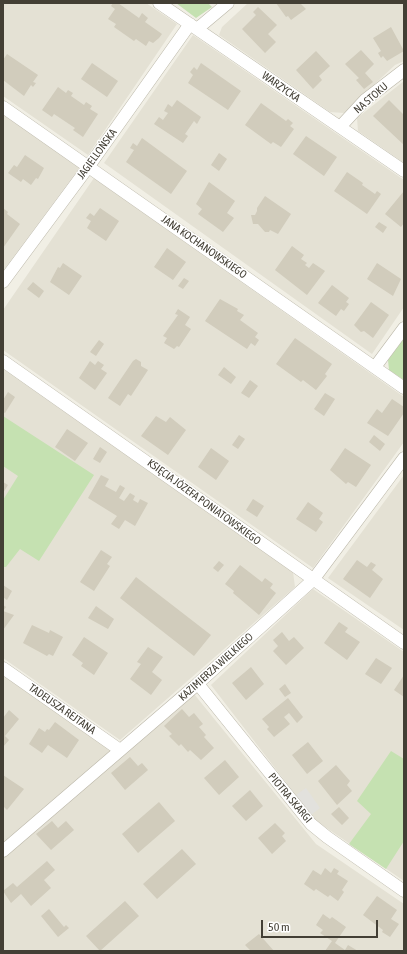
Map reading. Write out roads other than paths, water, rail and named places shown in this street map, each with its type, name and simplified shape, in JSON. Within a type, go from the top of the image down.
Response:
[{"type":"street","name":"WARZYCKA","points":[[159,3],[404,171]]},
{"type":"street","name":"JAGIELLOŃSKA","points":[[3,282],[193,27],[228,3]]},
{"type":"street","name":"NA STOKU","points":[[340,127],[365,100],[404,70]]},
{"type":"street","name":"JANA KOCHANOWSKIEGO","points":[[3,107],[404,388]]},
{"type":"street","points":[[375,368],[404,328]]},
{"type":"street","name":"KSIĘCIA JÓZEFA PONIATOWSKIEGO","points":[[3,361],[404,643]]},
{"type":"street","name":"KAZIMIERZA WIELKIEGO","points":[[3,851],[198,684],[313,580],[404,458]]},
{"type":"street","name":"TADEUSZA REJTANA","points":[[3,668],[120,750]]},
{"type":"street","name":"PIOTRA SKARGI","points":[[198,684],[311,824],[404,891]]}]
